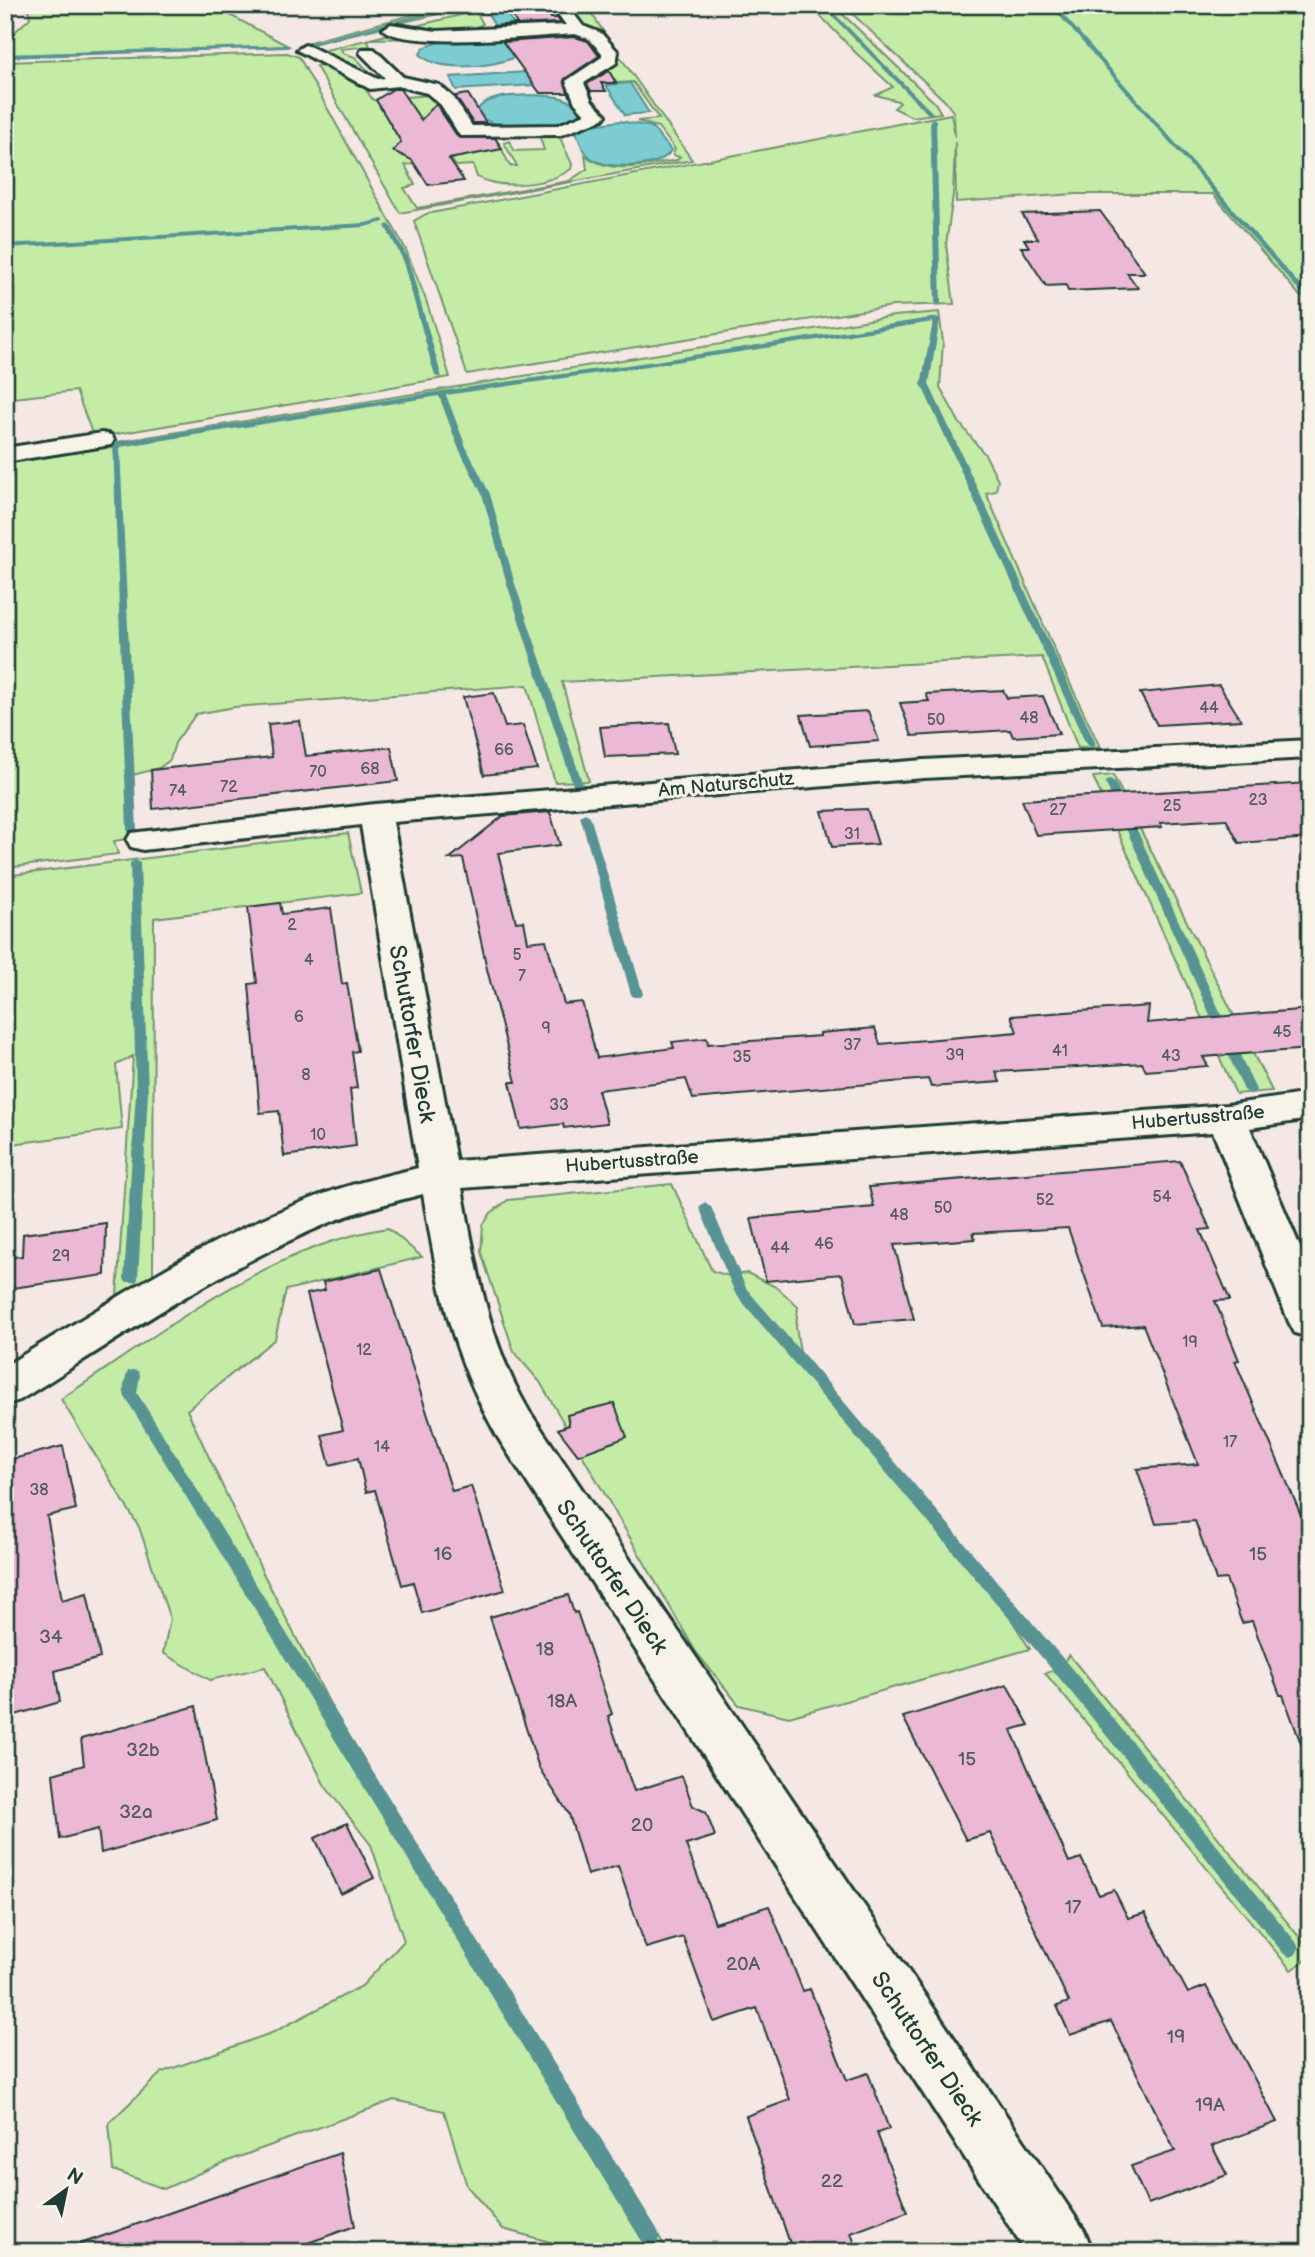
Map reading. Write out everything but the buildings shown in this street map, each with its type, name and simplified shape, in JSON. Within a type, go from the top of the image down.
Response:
[{"type":"street","points":[[559,5],[577,29]]},
{"type":"street","points":[[391,29],[436,36]]},
{"type":"street","points":[[305,50],[376,85],[397,81],[433,89],[448,102],[466,132],[561,130],[597,115],[584,103],[575,81],[610,59],[610,52],[595,36],[577,29],[436,36],[403,41]]},
{"type":"street","points":[[368,53],[397,81]]},
{"type":"street","points":[[5,456],[102,440]]},
{"type":"street","name":"Am Naturschutz","points":[[143,840],[375,814],[923,769],[1310,749]]},
{"type":"street","name":"Schuttorfer Dieck","points":[[375,814],[430,1138],[469,1327],[484,1369],[500,1402],[552,1487],[1062,2252]]},
{"type":"street","name":"Hubertusstraße","points":[[5,1388],[189,1276],[266,1234],[319,1211],[439,1176],[1227,1118],[1310,1106]]},
{"type":"street","points":[[1227,1118],[1310,1322]]},
{"type":"green space","points":[[28,5],[211,5],[288,46],[5,57],[5,41],[30,18]]},
{"type":"green space","points":[[449,5],[476,5],[302,46],[302,44]]},
{"type":"green space","points":[[502,5],[539,7],[484,12],[478,15],[483,24],[478,26],[480,28],[435,30],[437,34],[403,29]]},
{"type":"green space","points":[[566,5],[586,5],[607,37],[584,30]]},
{"type":"green space","points":[[810,5],[833,5],[935,103],[941,113],[912,117],[894,108],[900,103],[898,101],[876,95],[893,87]]},
{"type":"green space","points":[[843,5],[1310,5],[1310,296],[1300,296],[1213,194],[1076,194],[956,202],[955,142],[953,195],[946,245],[954,304],[893,306],[467,374],[414,221],[426,214],[951,114],[955,137],[954,113],[945,101]]},
{"type":"green space","points":[[390,34],[423,38],[370,39]]},
{"type":"green space","points":[[370,39],[370,46],[341,49],[343,53],[355,57],[378,81],[328,55],[326,50]]},
{"type":"green space","points":[[287,53],[299,57],[406,250],[426,300],[450,377],[94,438],[76,391],[5,399],[5,62]]},
{"type":"green space","points":[[616,58],[621,58],[692,160],[400,213],[316,66],[327,65],[365,88],[373,100],[429,95],[443,106],[448,119],[444,122],[446,160],[405,165],[415,185],[404,188],[417,208],[569,181],[587,169],[585,155],[606,165],[618,167],[677,160],[680,157],[673,155],[675,149],[658,127],[637,121],[659,119],[633,82],[617,83],[605,67]]},
{"type":"green space","points":[[538,132],[560,138],[572,164],[571,169],[538,182],[511,184],[477,177],[473,165],[456,166],[451,160],[465,153],[461,146],[499,143],[510,166],[517,166],[504,143],[510,141],[514,151],[544,150]]},
{"type":"green space","points":[[939,312],[943,342],[940,387],[959,422],[986,456],[998,480],[996,491],[986,493],[1100,747],[1078,748],[1042,657],[562,682],[589,781],[555,782],[527,685],[234,707],[196,714],[175,743],[170,760],[159,768],[129,776],[134,838],[114,841],[118,854],[5,868],[5,460],[894,316]]},
{"type":"green space","points":[[1113,775],[1272,1091],[1236,1094],[1093,777]]},
{"type":"green space","points":[[348,833],[361,893],[154,918],[153,1275],[117,1295],[133,1056],[116,1065],[122,1129],[5,1145],[5,876]]},
{"type":"green space","points":[[672,1184],[712,1271],[729,1276],[747,1273],[778,1288],[798,1307],[796,1327],[800,1352],[962,1542],[1030,1649],[789,1717],[739,1705],[696,1652],[540,1382],[514,1352],[481,1252],[483,1225],[491,1213],[508,1200]]},
{"type":"green space","points":[[388,1228],[422,1257],[286,1290],[275,1339],[187,1410],[262,1571],[332,1708],[666,2248],[660,2252],[586,2252],[503,2229],[467,2186],[444,2111],[394,2100],[220,2164],[164,2189],[113,2170],[109,2123],[162,2072],[274,2032],[362,1986],[404,1941],[371,1845],[325,1786],[265,1667],[210,1680],[163,1653],[170,1619],[139,1527],[61,1399],[176,1321],[258,1273],[300,1253],[344,1238]]},
{"type":"green space","points":[[1069,1655],[1310,1950],[1310,1957],[1291,1970],[1045,1673],[1057,1670]]},
{"type":"water","points":[[505,11],[514,25],[554,23],[547,12],[557,11],[568,27],[498,32],[487,12]]},
{"type":"water","points":[[484,38],[509,42],[515,57],[480,65],[452,66],[428,60],[420,54],[423,48],[444,40]]},
{"type":"water","points":[[526,72],[534,85],[456,90],[450,77]]},
{"type":"water","points":[[630,83],[649,113],[625,115],[606,85]]},
{"type":"water","points":[[531,95],[565,99],[582,110],[575,118],[563,123],[530,128],[497,124],[484,119],[476,112],[480,106],[493,99]]},
{"type":"water","points":[[620,121],[652,127],[671,150],[657,161],[635,166],[612,165],[591,158],[576,132],[586,126]]},
{"type":"waterway","points":[[309,44],[463,5]]},
{"type":"waterway","points":[[823,5],[931,114]]},
{"type":"waterway","points":[[1052,5],[1303,292]]},
{"type":"waterway","points":[[5,56],[288,46]]},
{"type":"waterway","points":[[933,120],[938,303]]},
{"type":"waterway","points":[[5,246],[365,225],[382,221]]},
{"type":"waterway","points":[[388,226],[405,258],[439,376]]},
{"type":"waterway","points":[[442,393],[937,319],[925,384],[1091,744]]},
{"type":"waterway","points":[[132,830],[116,445],[442,393]]},
{"type":"waterway","points":[[442,393],[462,447],[486,494],[511,584],[578,785]]},
{"type":"waterway","points":[[1110,782],[1250,1090]]},
{"type":"waterway","points":[[585,816],[637,994]]},
{"type":"waterway","points":[[131,1279],[142,1093],[135,863]]},
{"type":"waterway","points":[[705,1207],[740,1290],[1077,1687],[1290,1948]]},
{"type":"waterway","points":[[133,1375],[130,1393],[650,2236]]}]
